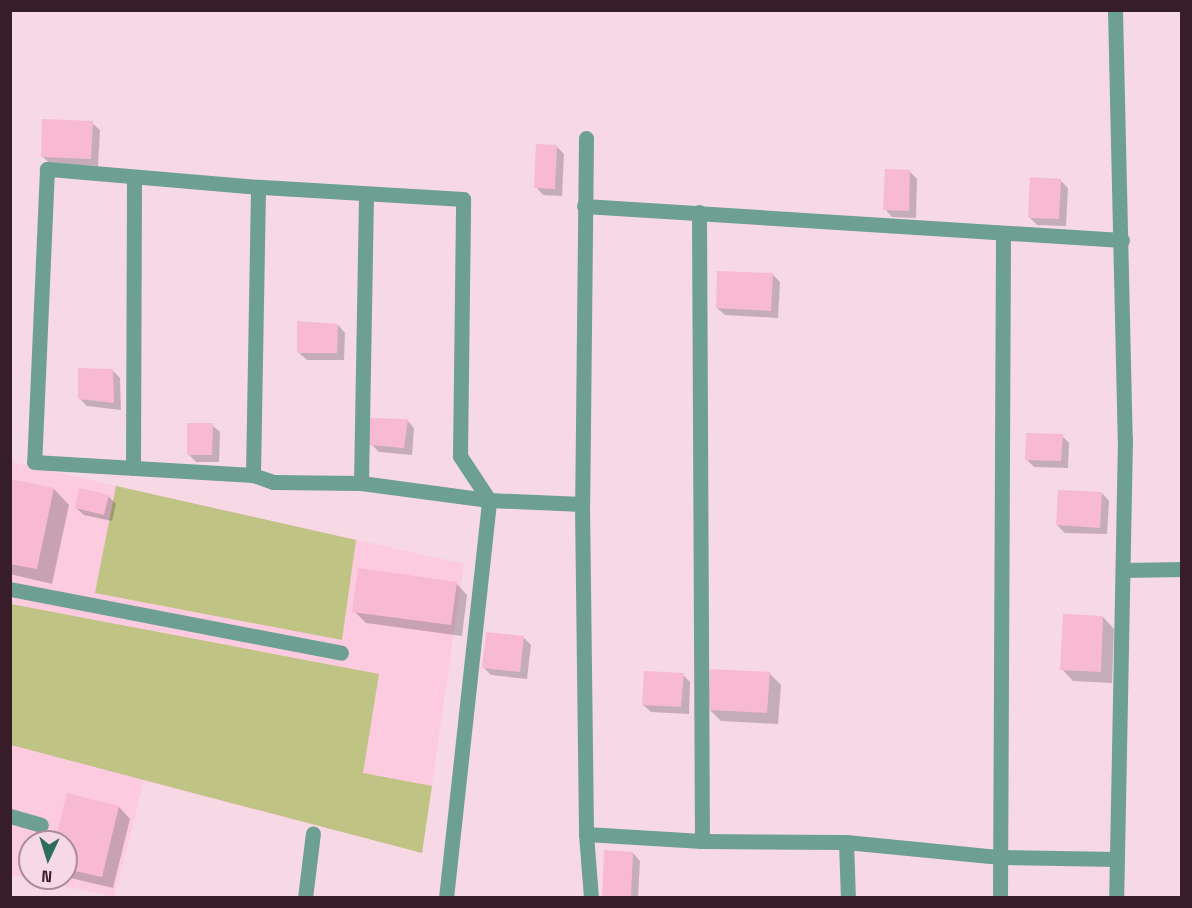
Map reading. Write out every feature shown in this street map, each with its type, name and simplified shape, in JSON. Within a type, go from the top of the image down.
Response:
[{"type":"street","points":[[1115,10],[1122,240],[1124,570],[1116,897]]},
{"type":"street","points":[[586,138],[582,504],[586,834],[591,897]]},
{"type":"street","points":[[446,897],[489,500],[460,456],[463,199],[366,195],[47,169],[34,462],[253,475],[273,482],[361,483],[489,500],[582,504]]},
{"type":"street","points":[[134,177],[134,468]]},
{"type":"street","points":[[253,475],[258,187]]},
{"type":"street","points":[[361,483],[366,195]]},
{"type":"street","points":[[584,206],[1122,240]]},
{"type":"street","points":[[699,212],[702,841]]},
{"type":"street","points":[[1000,897],[1003,233]]},
{"type":"street","points":[[1124,570],[1182,569]]},
{"type":"street","points":[[10,589],[341,654]]},
{"type":"street","points":[[10,816],[41,825]]},
{"type":"street","points":[[305,897],[313,833]]},
{"type":"street","points":[[586,834],[702,841],[846,842],[1000,857],[1116,859]]},
{"type":"street","points":[[846,842],[848,897]]},
{"type":"shaded area","points":[[11,462],[464,564],[422,853],[144,781],[114,897],[78,889],[78,830],[18,830],[18,876],[11,874]]},
{"type":"green space","points":[[116,486],[356,540],[342,640],[95,593]]},
{"type":"green space","points":[[11,604],[379,674],[363,773],[432,786],[422,853],[11,745]]},
{"type":"building","points":[[42,119],[93,121],[91,159],[41,157]]},
{"type":"building","points":[[536,144],[557,145],[555,189],[534,188]]},
{"type":"building","points":[[885,169],[910,170],[909,211],[883,210]]},
{"type":"building","points":[[1030,177],[1061,179],[1059,219],[1028,218]]},
{"type":"building","points":[[717,271],[773,273],[771,311],[716,308]]},
{"type":"building","points":[[297,321],[338,324],[337,353],[297,353]]},
{"type":"building","points":[[78,368],[113,369],[114,403],[78,399]]},
{"type":"building","points":[[370,418],[408,419],[404,448],[369,445]]},
{"type":"building","points":[[187,423],[213,423],[212,455],[187,455]]},
{"type":"building","points":[[1026,433],[1063,434],[1061,461],[1025,460]]},
{"type":"building","points":[[10,479],[54,488],[37,569],[10,564]]},
{"type":"building","points":[[79,488],[109,495],[104,515],[75,508]]},
{"type":"building","points":[[1058,490],[1102,492],[1100,528],[1056,525]]},
{"type":"building","points":[[358,568],[457,582],[451,625],[352,612]]},
{"type":"building","points":[[1063,614],[1103,616],[1101,672],[1060,670]]},
{"type":"building","points":[[486,632],[524,636],[520,672],[482,668]]},
{"type":"building","points":[[710,669],[770,672],[767,713],[708,710]]},
{"type":"building","points":[[644,671],[684,673],[681,707],[642,705]]},
{"type":"building","points":[[67,793],[119,806],[102,877],[78,872],[78,830],[58,830]]},
{"type":"building","points":[[604,850],[633,852],[631,898],[602,898]]}]
